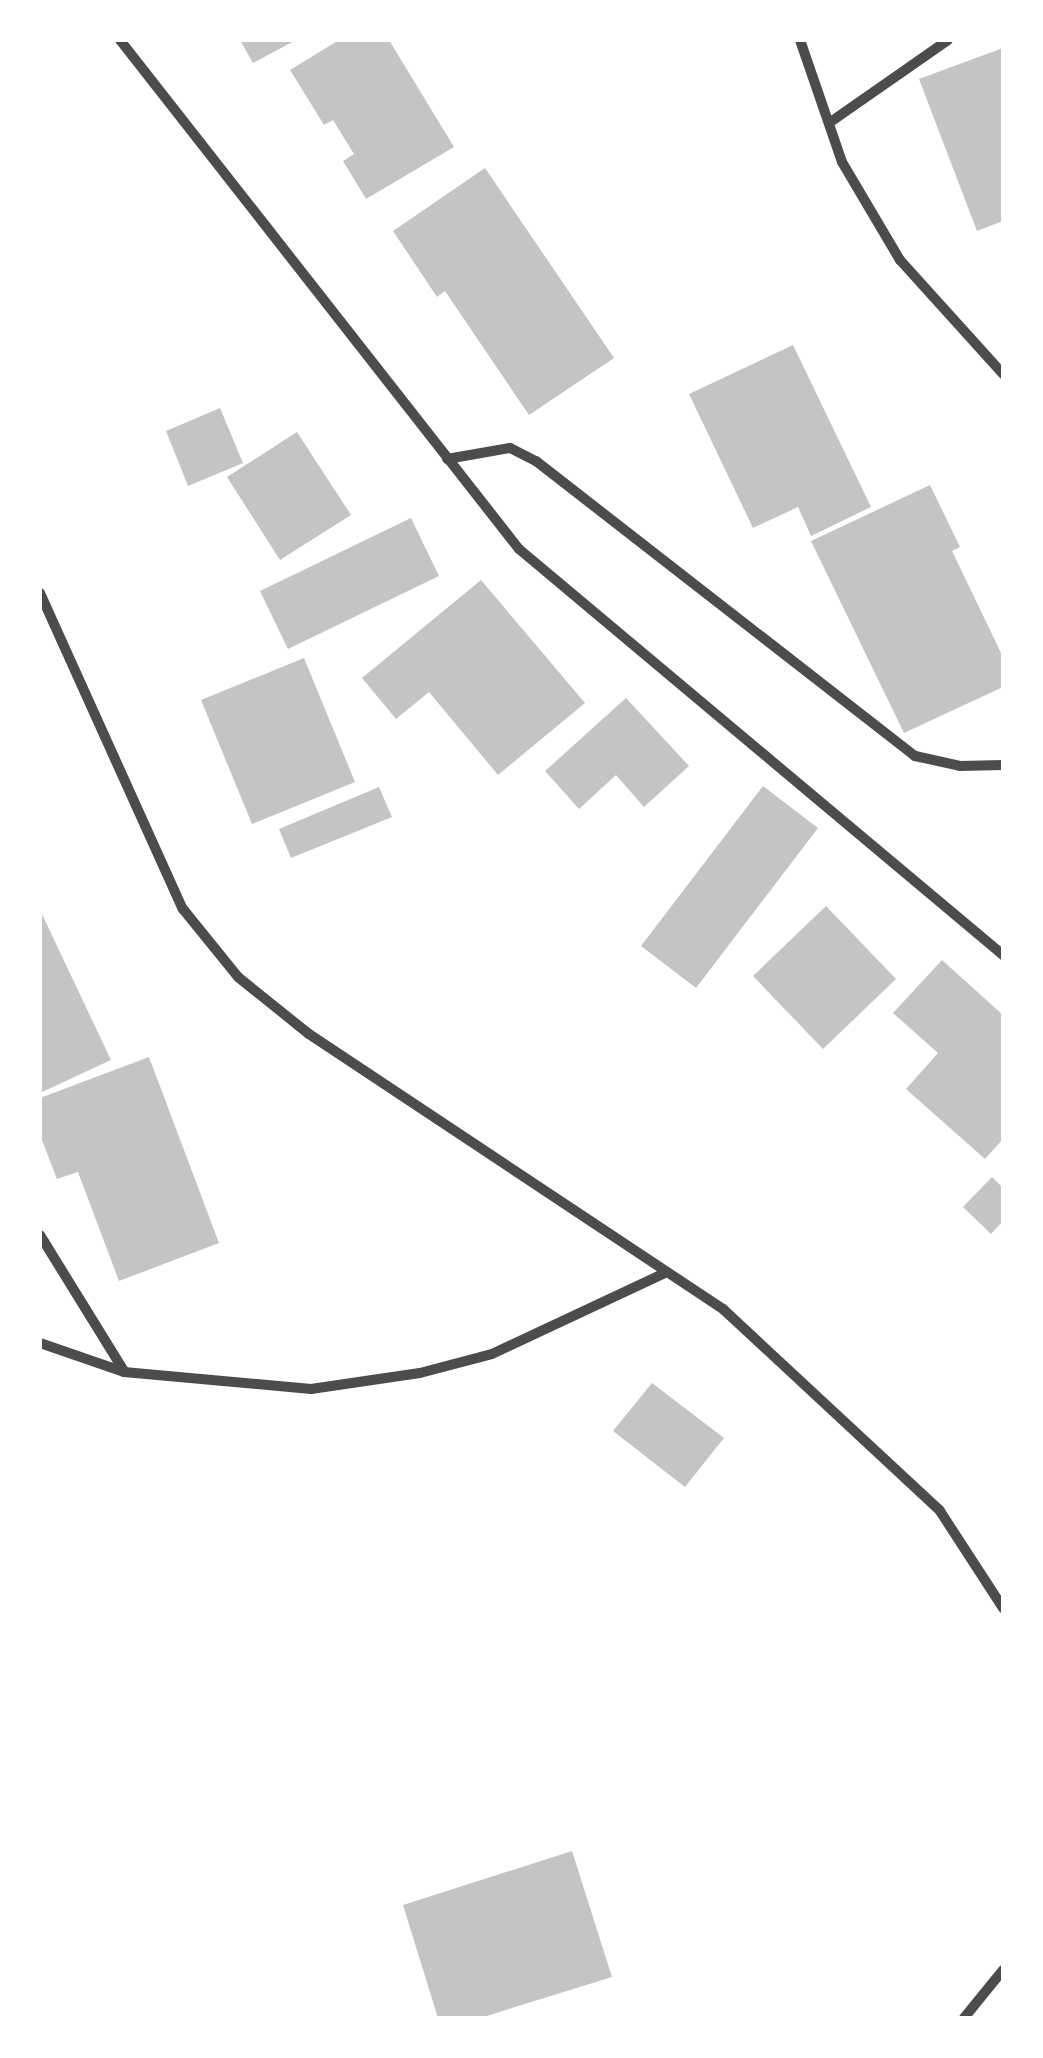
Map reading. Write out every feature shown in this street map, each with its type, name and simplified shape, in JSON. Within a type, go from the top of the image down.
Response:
[{"type":"street","points":[[120,40],[519,549],[1003,955]]},
{"type":"street","points":[[800,40],[842,162],[900,260],[1003,374]]},
{"type":"street","points":[[830,123],[948,40]]},
{"type":"street","points":[[447,459],[510,448],[536,462],[915,756],[960,766],[1003,765]]},
{"type":"street","points":[[40,594],[183,909],[238,977],[309,1034],[531,1177],[665,1274],[722,1309],[940,1511],[1003,1608]]},
{"type":"street","points":[[40,1235],[124,1372]]},
{"type":"street","points":[[40,1343],[124,1372],[311,1388],[420,1373],[492,1354],[665,1274]]},
{"type":"street","points":[[964,2018],[1003,1970]]},
{"type":"building","points":[[240,40],[296,40],[253,63]]},
{"type":"building","points":[[339,40],[389,40],[454,147],[366,199],[343,161],[354,154],[333,120],[324,125],[290,70]]},
{"type":"building","points":[[1003,48],[1003,221],[977,231],[919,79]]},
{"type":"building","points":[[485,168],[614,358],[529,415],[445,291],[437,297],[393,231]]},
{"type":"building","points":[[793,345],[871,507],[811,536],[798,507],[753,528],[689,394]]},
{"type":"building","points":[[220,408],[243,463],[188,486],[166,431]]},
{"type":"building","points":[[297,432],[351,515],[280,560],[227,477]]},
{"type":"building","points":[[930,485],[960,547],[952,551],[1003,657],[1003,687],[904,733],[811,541]]},
{"type":"building","points":[[411,518],[439,576],[288,649],[260,591]]},
{"type":"building","points":[[481,580],[585,703],[498,775],[429,692],[396,719],[362,678]]},
{"type":"building","points":[[304,658],[355,782],[252,824],[201,700]]},
{"type":"building","points":[[626,698],[689,766],[644,807],[616,775],[579,809],[545,771]]},
{"type":"building","points":[[763,786],[818,828],[696,988],[641,946]]},
{"type":"building","points":[[379,787],[392,817],[291,858],[279,829]]},
{"type":"building","points":[[826,906],[896,979],[823,1049],[753,976]]},
{"type":"building","points":[[40,910],[111,1060],[40,1093]]},
{"type":"building","points":[[942,960],[1003,1015],[1003,1139],[985,1159],[906,1089],[938,1053],[893,1013]]},
{"type":"building","points":[[149,1057],[219,1243],[119,1281],[78,1172],[57,1179],[40,1135],[40,1098]]},
{"type":"building","points":[[992,1177],[1003,1188],[1003,1221],[991,1234],[963,1207]]},
{"type":"building","points":[[652,1383],[724,1438],[685,1487],[613,1431]]},
{"type":"building","points":[[572,1851],[612,1977],[480,2018],[438,2018],[403,1905]]}]
